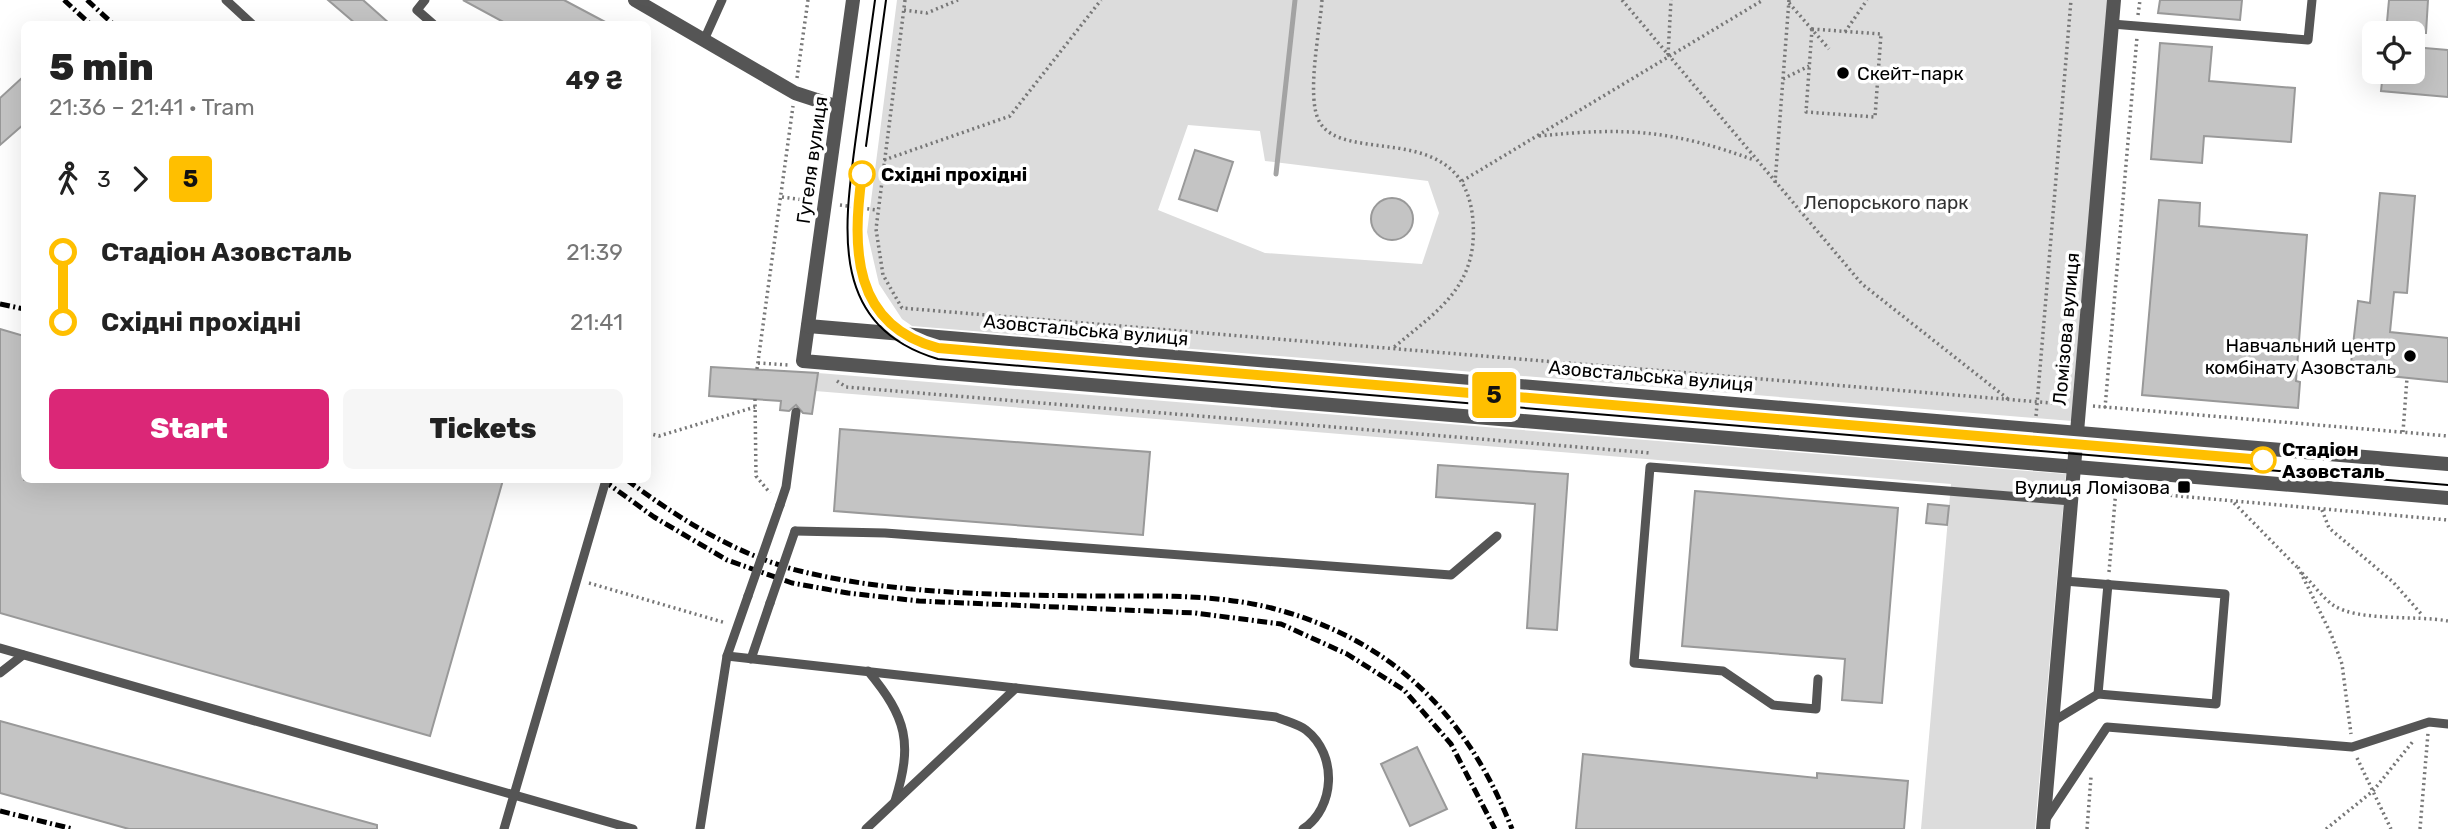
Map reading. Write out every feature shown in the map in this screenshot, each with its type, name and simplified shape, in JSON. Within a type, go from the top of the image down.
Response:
[{"type":"street","points":[[635,0],[795,93],[838,107]]},
{"type":"street","name":"Гугеля вулиця","points":[[853,0],[803,366],[2074,465]]},
{"type":"street","name":"Ломізова вулиця","points":[[2043,826],[2114,0]]},
{"type":"street","name":"Азовстальська вулиця","points":[[808,326],[2448,464]]},
{"type":"street","points":[[2074,465],[2448,498]]},
{"type":"lane","points":[[226,0],[249,21]]},
{"type":"lane","points":[[425,0],[418,10],[430,21]]},
{"type":"lane","points":[[704,40],[722,0]]},
{"type":"lane","points":[[2112,23],[2308,40],[2312,0]]},
{"type":"lane","points":[[700,829],[727,656],[786,487],[796,412]]},
{"type":"lane","points":[[1818,678],[1816,709],[1773,705],[1723,671],[1634,663],[1650,467],[2071,501]]},
{"type":"lane","points":[[504,829],[605,483]]},
{"type":"lane","points":[[751,659],[795,531],[885,533],[1451,575],[1497,536]]},
{"type":"lane","points":[[2052,722],[2098,694],[2216,704],[2221,647],[2225,594],[2064,581]]},
{"type":"lane","points":[[2098,694],[2108,584]]},
{"type":"lane","points":[[0,648],[633,829]]},
{"type":"lane","points":[[0,673],[23,655]]},
{"type":"lane","points":[[727,656],[1276,717],[1307,730],[1326,758],[1329,791],[1315,821],[1303,829]]},
{"type":"lane","points":[[868,671],[891,699],[904,732],[905,768],[895,802]]},
{"type":"lane","points":[[866,829],[1016,688]]},
{"type":"lane","points":[[2043,826],[2107,727],[2352,747],[2429,723],[2448,724]]},
{"type":"path","points":[[757,369],[808,0]]},
{"type":"path","points":[[905,0],[877,210],[876,245],[883,275],[902,308],[2037,402],[2071,0]]},
{"type":"path","points":[[904,10],[927,13],[958,0]]},
{"type":"path","points":[[883,160],[1010,116],[1101,0]]},
{"type":"path","points":[[1322,0],[1313,104],[1320,124],[1336,135],[1370,145],[1406,149],[1437,159],[1462,181],[1472,209],[1475,240],[1469,269],[1454,296],[1393,348]]},
{"type":"path","points":[[1622,0],[1668,58],[1862,284],[2008,399]]},
{"type":"path","points":[[1668,58],[1671,0]]},
{"type":"path","points":[[1462,181],[1763,0]]},
{"type":"path","points":[[1846,32],[1867,0]]},
{"type":"path","points":[[2105,408],[2140,0]]},
{"type":"path","points":[[1775,183],[1789,1]]},
{"type":"path","points":[[1789,1],[1829,49]]},
{"type":"path","points":[[1812,29],[1881,34],[1875,117],[1806,112],[1812,29]]},
{"type":"path","points":[[1783,79],[1809,66]]},
{"type":"path","points":[[1537,136],[1594,130],[1650,131],[1705,142],[1757,162]]},
{"type":"path","points":[[2403,433],[2407,378]]},
{"type":"path","points":[[846,387],[1654,453]]},
{"type":"path","points":[[755,399],[756,476],[780,505]]},
{"type":"path","points":[[651,434],[659,436],[755,407]]},
{"type":"path","points":[[2123,409],[2448,436]]},
{"type":"path","points":[[2108,584],[2116,491],[2448,520]]},
{"type":"path","points":[[2232,501],[2333,606],[2358,614],[2423,616],[2448,621]]},
{"type":"path","points":[[2322,509],[2329,528],[2393,582],[2423,616]]},
{"type":"path","points":[[2298,567],[2331,634],[2342,664],[2352,747],[2391,829]]},
{"type":"path","points":[[577,579],[712,619]]},
{"type":"path","points":[[2326,829],[2373,791],[2429,723]]},
{"type":"path","points":[[2420,829],[2429,723]]},
{"type":"green space","name":"Лепорського парк","points":[[897,0],[2108,0],[2072,421],[912,326],[902,319],[879,284],[867,232]],"holes":[[[1188,125],[1260,131],[1265,161],[1428,181],[1439,213],[1422,264],[1265,253],[1158,210]]]},
{"type":"green space","points":[[818,373],[2066,474],[2035,829],[1921,829],[1951,484],[815,391]]},
{"type":"building","points":[[328,0],[363,0],[387,21],[352,21]]},
{"type":"building","points":[[463,0],[564,0],[603,21],[502,21]]},
{"type":"building","points":[[2160,0],[2242,0],[2240,20],[2158,13]]},
{"type":"building","points":[[2389,0],[2428,0],[2426,33],[2425,21],[2387,21]]},
{"type":"building","points":[[2160,43],[2212,47],[2209,81],[2295,88],[2291,142],[2204,136],[2202,163],[2151,159]]},
{"type":"building","points":[[2425,48],[2448,50],[2448,97],[2381,91],[2382,84],[2425,84]]},
{"type":"building","points":[[21,79],[21,127],[0,145],[0,98]]},
{"type":"building","points":[[1195,150],[1233,162],[1217,211],[1179,199]]},
{"type":"building","points":[[2380,193],[2415,196],[2407,293],[2394,292],[2390,332],[2448,338],[2448,382],[2350,372],[2358,301],[2370,303]]},
{"type":"building","points":[[1392,198],[1407,204],[1413,219],[1407,234],[1392,240],[1377,234],[1371,219],[1377,204]]},
{"type":"building","points":[[2159,200],[2200,203],[2199,226],[2307,235],[2296,381],[2300,382],[2298,408],[2142,395]]},
{"type":"building","points":[[0,329],[21,335],[21,483],[502,483],[430,736],[0,613]]},
{"type":"building","points":[[711,367],[818,373],[812,414],[803,413],[796,405],[789,411],[780,410],[781,401],[709,396]]},
{"type":"building","points":[[840,429],[1150,452],[1143,535],[834,511]]},
{"type":"building","points":[[1438,465],[1568,474],[1557,630],[1527,628],[1535,504],[1436,497]]},
{"type":"building","points":[[1695,491],[1898,508],[1882,703],[1842,700],[1845,659],[1682,646]]},
{"type":"building","points":[[1928,504],[1949,506],[1947,525],[1926,523]]},
{"type":"building","points":[[0,721],[377,825],[377,829],[129,829],[0,793]]},
{"type":"building","points":[[1417,747],[1447,809],[1410,826],[1381,764]]},
{"type":"building","points":[[1583,754],[1817,778],[1817,773],[1908,781],[1904,829],[1576,829]]},
{"type":"waterway","points":[[1276,174],[1295,0]]},
{"type":"tram line","points":[[875,0],[848,205],[851,270],[861,298],[877,323],[902,344],[938,359],[2448,485]]},
{"type":"tram line","points":[[866,146],[886,0]]},
{"type":"tram line","name":"5","points":[[862,174],[857,207],[856,247],[865,282],[881,314],[893,328],[922,344],[938,348],[2263,460]]},
{"type":"tram line","points":[[859,264],[856,228],[861,177]]},
{"type":"railway","points":[[64,0],[87,21]]},
{"type":"railway","points":[[87,0],[110,21]]},
{"type":"railway","points":[[0,304],[21,308]]},
{"type":"railway","points":[[607,483],[654,517],[727,560],[792,583],[919,601],[1195,613],[1281,624],[1347,654],[1404,690],[1451,744],[1495,829]]},
{"type":"railway","points":[[631,483],[668,509],[734,547],[804,572],[875,585],[985,594],[1200,598],[1263,606],[1308,619],[1385,658],[1417,684],[1446,715],[1471,749],[1493,787],[1512,829]]},
{"type":"railway","points":[[0,811],[73,829]]},
{"type":"place","name":"Скейт-парк","points":[[1843,73]]},
{"type":"place","name":"Східні прохідні","points":[[862,174]]},
{"type":"place","name":"Навчальний центр комбінату Азовсталь","points":[[2410,356]]},
{"type":"place","name":"Стадіон Азовсталь","points":[[2263,460]]},
{"type":"place","name":"Вулиця Ломізова","points":[[2184,487]]}]
